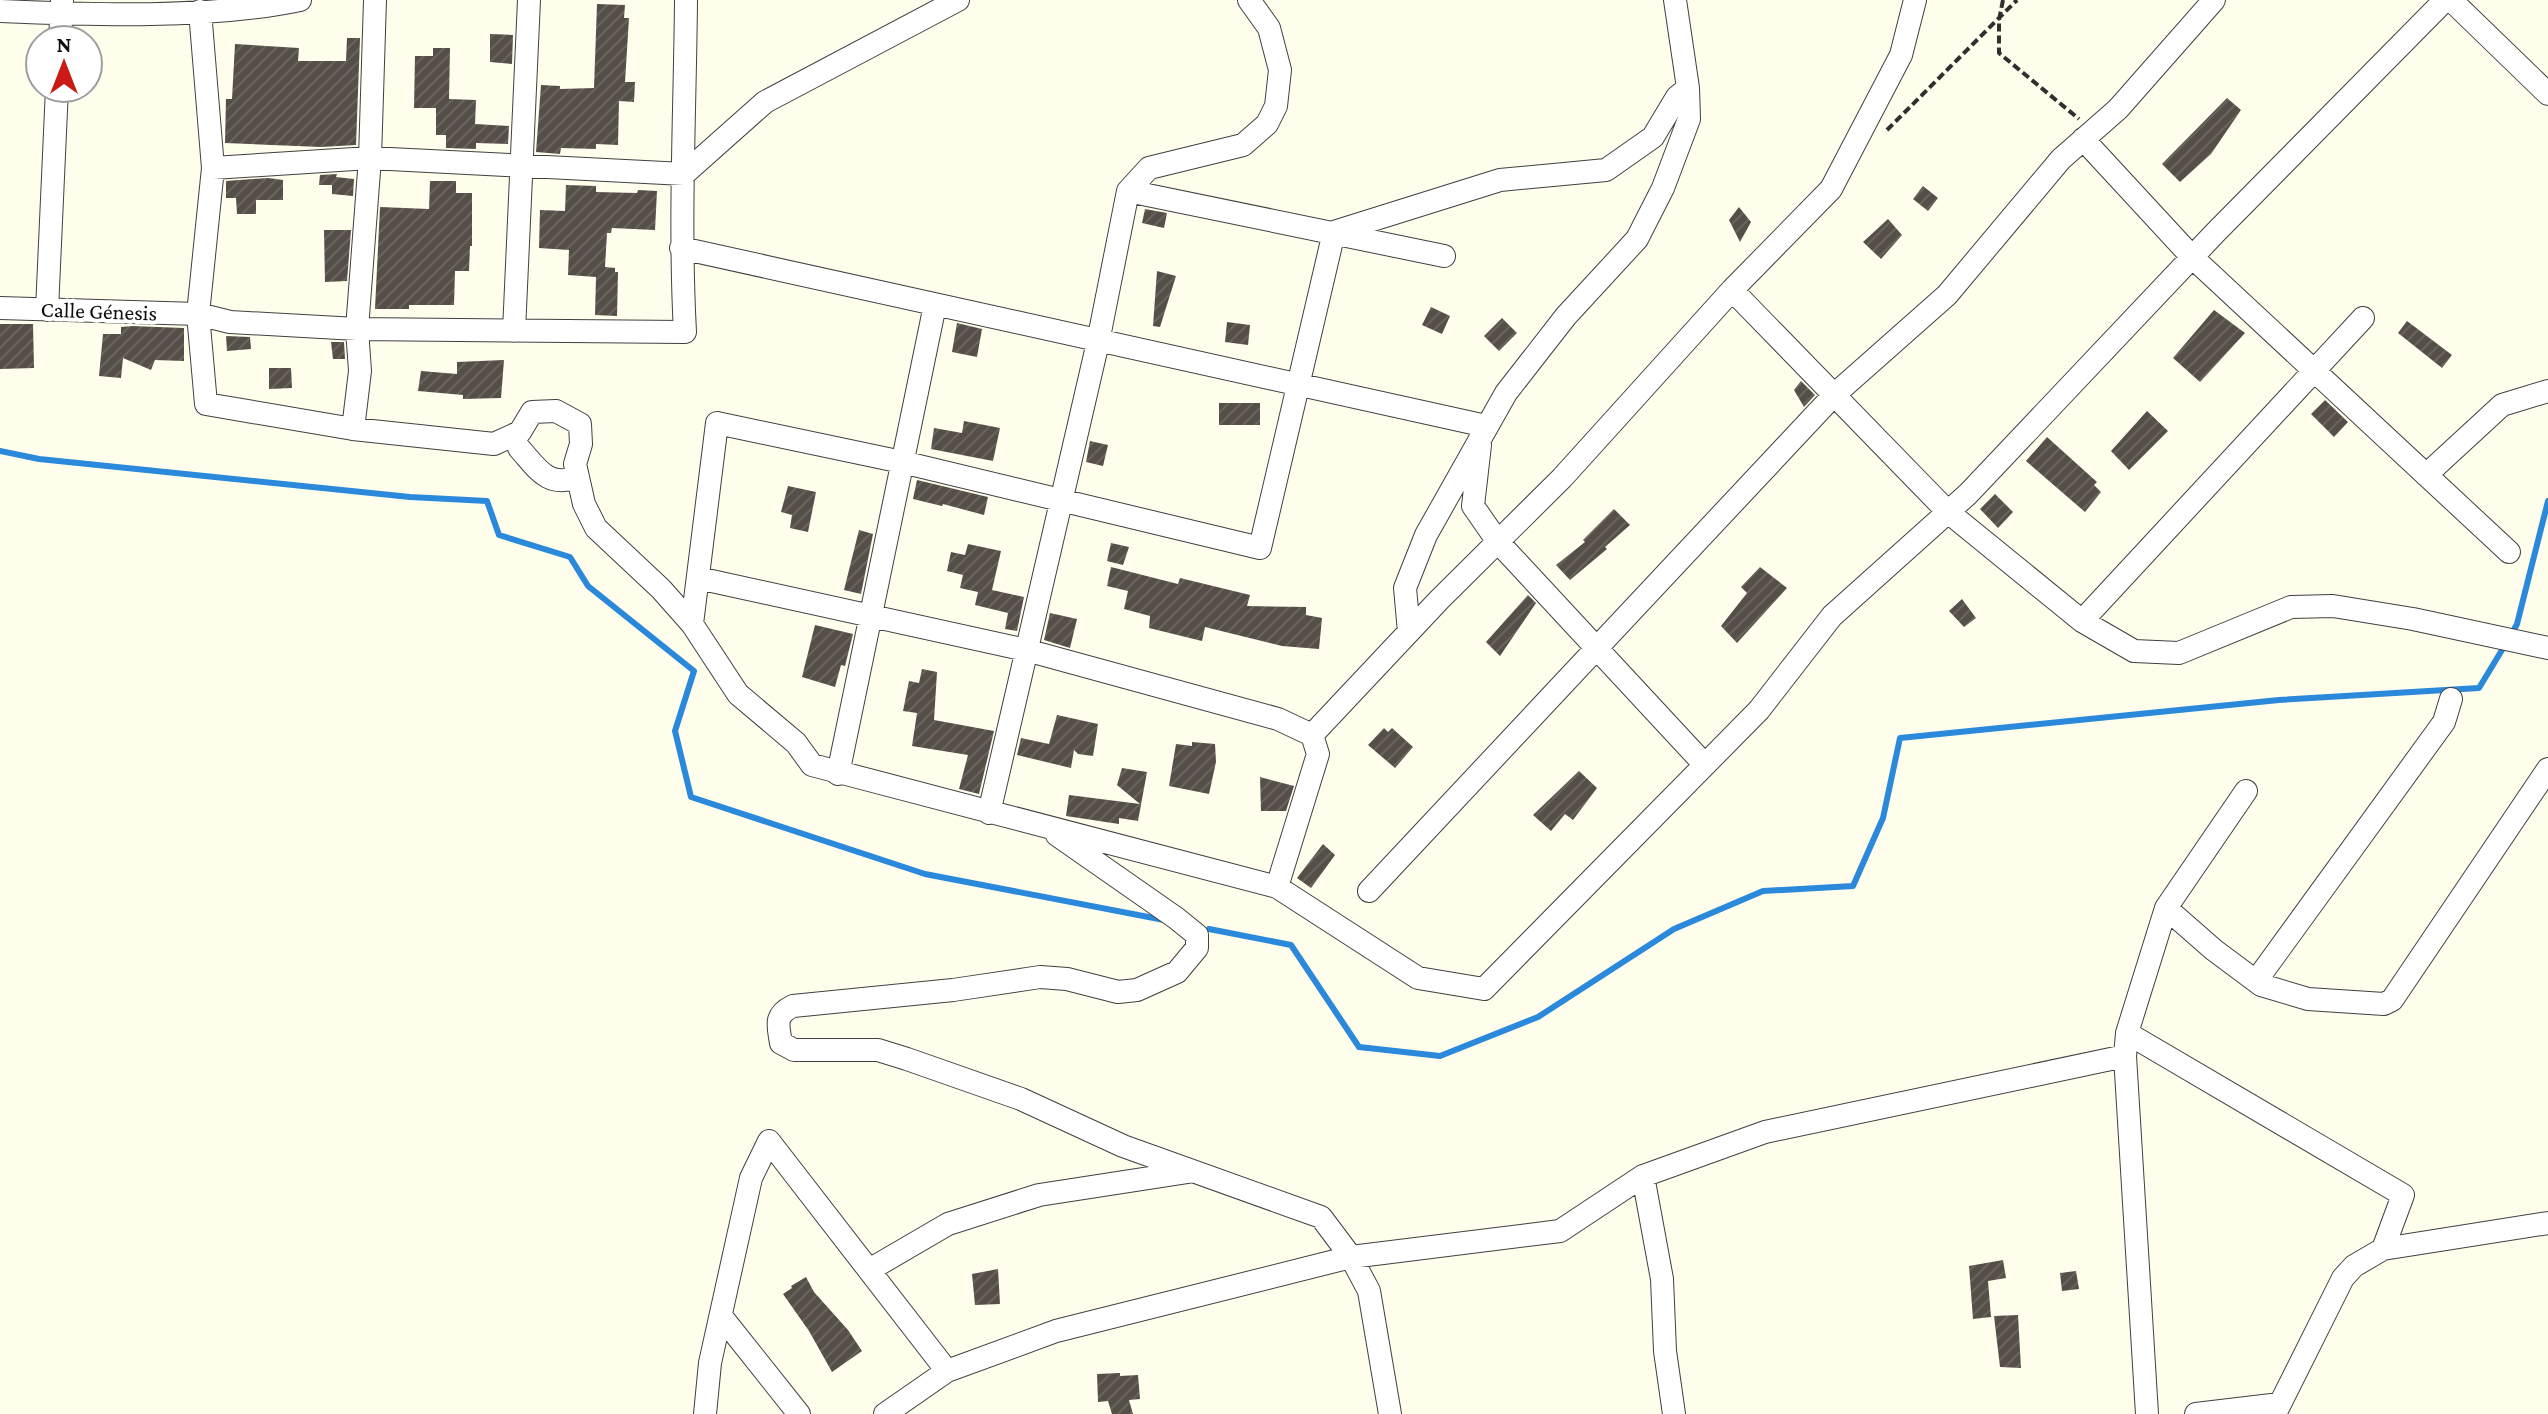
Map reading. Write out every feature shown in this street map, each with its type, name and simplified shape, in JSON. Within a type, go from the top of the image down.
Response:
[{"type":"street","points":[[0,11],[62,7],[200,11],[300,0]]},
{"type":"street","points":[[353,429],[360,371],[357,329],[370,158],[375,0]]},
{"type":"street","points":[[514,331],[529,0]]},
{"type":"street","points":[[686,0],[681,248],[1299,386],[1484,431]]},
{"type":"street","points":[[213,168],[370,158],[684,174],[765,102],[958,0]]},
{"type":"street","points":[[989,813],[1098,342],[1128,191],[1149,168],[1243,145],[1267,124],[1276,106],[1280,70],[1269,28],[1249,0]]},
{"type":"street","points":[[1409,632],[1405,588],[1426,535],[1484,431],[1506,393],[1566,316],[1637,239],[1663,188],[1689,119],[1688,88],[1675,0]]},
{"type":"street","points":[[1312,735],[1562,478],[1732,290],[1831,189],[1901,55],[1915,0]]},
{"type":"street","points":[[1369,891],[1834,395],[1947,295],[2061,159],[2118,109],[2214,0]]},
{"type":"street","points":[[200,11],[213,168],[198,314],[206,404],[353,429],[494,444],[520,432],[532,412],[556,411],[580,424],[581,444],[575,464],[584,504],[596,528],[661,589],[692,624],[738,694],[796,743],[812,765],[1277,887],[1418,978],[1484,989],[1759,710],[1832,616],[1968,494],[2192,257],[2448,0],[2548,94]]},
{"type":"street","points":[[1334,232],[1500,180],[1606,170],[1653,137],[1677,97],[1688,88]]},
{"type":"street","points":[[47,310],[56,104]]},
{"type":"street","points":[[2088,135],[2192,257],[2509,552]]},
{"type":"street","points":[[1128,191],[1444,256]]},
{"type":"street","points":[[692,624],[717,423],[902,462],[1260,548],[1334,232]]},
{"type":"street","name":"Calle Génesis","points":[[0,308],[198,314],[230,322],[357,329],[685,332],[681,248]]},
{"type":"street","points":[[1732,290],[1948,512],[2082,621],[2134,651],[2179,653],[2291,607],[2333,606],[2413,619],[2548,648]]},
{"type":"street","points":[[838,774],[935,305]]},
{"type":"street","points":[[2082,621],[2363,318]]},
{"type":"street","points":[[2426,475],[2502,405],[2548,391]]},
{"type":"street","points":[[1484,431],[1473,506],[1498,542],[1705,765]]},
{"type":"street","points":[[519,448],[546,477],[563,482],[578,477]]},
{"type":"street","points":[[698,578],[1026,650],[1278,719],[1312,735],[1318,754],[1277,887]]},
{"type":"street","points":[[2256,981],[2444,722],[2451,699]]},
{"type":"street","points":[[2166,908],[2214,950],[2256,981],[2278,991],[2308,999],[2376,1005],[2392,1000],[2548,769]]},
{"type":"street","points":[[2147,1414],[2125,1056],[2127,1033],[2166,908],[2246,791]]},
{"type":"street","points":[[1047,827],[1197,935],[1197,948],[1177,972],[1150,986],[1118,992],[1067,979],[1040,977],[953,990],[793,1006],[779,1014],[777,1020],[781,1043],[794,1050],[878,1050],[907,1059],[1021,1099],[1123,1146],[1321,1217],[1351,1257],[1369,1291],[1390,1414]]},
{"type":"street","points":[[2127,1033],[2403,1195],[2383,1249]]},
{"type":"street","points":[[885,1414],[947,1371],[1056,1331],[1351,1257],[1560,1231],[1643,1176],[1765,1132],[2125,1056]]},
{"type":"street","points":[[705,1414],[710,1363],[751,1178],[769,1141],[947,1371]]},
{"type":"street","points":[[869,1270],[948,1224],[1039,1195],[1194,1171]]},
{"type":"street","points":[[1643,1176],[1662,1279],[1665,1351],[1674,1414]]},
{"type":"street","points":[[2196,1414],[2278,1409],[2343,1278],[2354,1266],[2383,1249],[2548,1223]]},
{"type":"street","points":[[721,1316],[799,1414]]},
{"type":"path","points":[[2003,0],[1999,20],[1999,53],[2088,135]]},
{"type":"path","points":[[1882,134],[2017,0]]},
{"type":"building","points":[[597,4],[625,5],[624,18],[629,18],[625,82],[635,82],[634,102],[619,101],[618,145],[596,144],[596,149],[561,148],[560,154],[536,152],[541,85],[560,86],[560,89],[594,88]]},
{"type":"building","points":[[490,34],[513,35],[512,64],[490,62]]},
{"type":"building","points":[[347,38],[360,38],[356,145],[321,147],[225,143],[226,99],[232,99],[235,44],[299,48],[298,61],[346,61]]},
{"type":"building","points":[[433,48],[450,48],[449,99],[476,100],[475,124],[509,126],[508,144],[476,143],[476,149],[446,148],[446,135],[436,135],[436,108],[414,108],[415,56],[433,56]]},
{"type":"building","points":[[2227,98],[2241,110],[2211,154],[2180,182],[2162,164]]},
{"type":"building","points":[[337,174],[336,177],[354,179],[353,196],[332,194],[332,185],[319,185],[320,175]]},
{"type":"building","points":[[283,180],[283,200],[256,200],[256,214],[237,214],[236,198],[226,198],[226,181]]},
{"type":"building","points":[[430,181],[456,181],[456,193],[472,193],[469,271],[455,271],[454,305],[375,309],[380,207],[429,209]]},
{"type":"building","points":[[566,185],[596,186],[596,192],[657,191],[655,230],[612,228],[611,233],[607,233],[605,267],[615,268],[618,272],[617,316],[595,315],[596,277],[568,275],[569,250],[539,248],[540,210],[565,211]]},
{"type":"building","points":[[1923,186],[1938,198],[1928,211],[1913,199]]},
{"type":"building","points":[[1739,207],[1751,222],[1740,242],[1729,220]]},
{"type":"building","points":[[1145,209],[1167,213],[1164,228],[1142,223]]},
{"type":"building","points":[[1888,219],[1902,235],[1881,259],[1863,242]]},
{"type":"building","points":[[324,230],[351,230],[347,281],[325,282]]},
{"type":"building","points":[[1157,271],[1176,276],[1160,327],[1153,326]]},
{"type":"building","points":[[1431,307],[1450,316],[1442,334],[1422,325]]},
{"type":"building","points":[[2214,310],[2245,333],[2200,382],[2173,358]]},
{"type":"building","points":[[1502,318],[1517,333],[1499,351],[1484,336]]},
{"type":"building","points":[[2407,321],[2452,355],[2442,368],[2398,333]]},
{"type":"building","points":[[1227,322],[1250,325],[1248,345],[1225,342]]},
{"type":"building","points":[[957,323],[982,329],[977,357],[952,352]]},
{"type":"building","points":[[0,324],[33,324],[34,368],[0,369]]},
{"type":"building","points":[[121,327],[184,328],[184,361],[155,360],[151,370],[123,358],[121,378],[99,376],[103,334],[121,334]]},
{"type":"building","points":[[226,336],[250,337],[251,349],[227,351]]},
{"type":"building","points":[[331,342],[344,342],[345,359],[333,359]]},
{"type":"building","points":[[504,360],[501,398],[463,399],[463,395],[418,391],[421,371],[457,374],[457,362]]},
{"type":"building","points":[[269,368],[291,368],[292,388],[269,389]]},
{"type":"building","points":[[1801,381],[1815,395],[1804,407],[1794,390]]},
{"type":"building","points":[[2325,400],[2348,422],[2334,437],[2311,414]]},
{"type":"building","points":[[1219,403],[1260,403],[1260,425],[1219,425]]},
{"type":"building","points":[[2147,411],[2168,431],[2129,470],[2111,451]]},
{"type":"building","points":[[964,421],[1000,428],[993,461],[931,449],[934,428],[962,433]]},
{"type":"building","points":[[2047,437],[2097,482],[2094,485],[2101,492],[2085,512],[2026,461]]},
{"type":"building","points":[[1090,441],[1108,445],[1103,466],[1086,462]]},
{"type":"building","points":[[917,480],[988,497],[984,515],[913,499]]},
{"type":"building","points":[[788,486],[816,492],[808,532],[790,528],[792,515],[781,512]]},
{"type":"building","points":[[1995,494],[2013,512],[1998,528],[1980,509]]},
{"type":"building","points":[[1614,509],[1630,525],[1570,580],[1556,565],[1585,542],[1583,540]]},
{"type":"building","points":[[859,530],[873,534],[861,594],[844,590]]},
{"type":"building","points":[[1111,543],[1129,547],[1123,565],[1107,561]]},
{"type":"building","points":[[968,544],[1001,551],[992,590],[1024,597],[1017,631],[1005,629],[1008,613],[975,605],[978,592],[960,588],[963,575],[947,571],[951,552],[965,555]]},
{"type":"building","points":[[1111,567],[1178,584],[1180,578],[1250,595],[1247,606],[1306,607],[1306,615],[1322,618],[1319,649],[1282,646],[1205,627],[1202,641],[1149,628],[1150,616],[1124,609],[1128,591],[1107,586]]},
{"type":"building","points":[[1760,567],[1787,588],[1737,643],[1721,626],[1747,593],[1741,587]]},
{"type":"building","points":[[1528,595],[1536,603],[1500,656],[1486,642]]},
{"type":"building","points":[[1962,599],[1976,618],[1964,627],[1949,611]]},
{"type":"building","points":[[1050,613],[1077,619],[1070,648],[1044,640]]},
{"type":"building","points":[[815,625],[853,634],[845,666],[841,665],[835,687],[802,677]]},
{"type":"building","points":[[922,669],[937,672],[934,720],[994,731],[979,794],[959,789],[968,755],[912,746],[917,713],[903,711],[909,681],[919,683]]},
{"type":"building","points":[[1057,715],[1098,724],[1093,756],[1078,754],[1074,750],[1071,768],[1017,755],[1021,738],[1049,744]]},
{"type":"building","points":[[1384,728],[1388,732],[1392,728],[1413,747],[1395,768],[1368,745]]},
{"type":"building","points":[[1192,742],[1215,744],[1216,762],[1209,794],[1169,786],[1176,744],[1192,746]]},
{"type":"building","points":[[1122,768],[1147,772],[1138,821],[1119,818],[1119,824],[1066,816],[1069,795],[1140,804],[1117,785]]},
{"type":"building","points":[[1579,771],[1597,788],[1573,820],[1565,814],[1551,831],[1533,815]]},
{"type":"building","points":[[1260,777],[1294,786],[1286,811],[1261,811]]},
{"type":"building","points":[[1323,844],[1335,855],[1311,888],[1297,878]]},
{"type":"building","points":[[2003,1260],[2006,1278],[1988,1281],[1991,1317],[1973,1319],[1969,1266]]},
{"type":"building","points":[[998,1269],[1000,1304],[975,1305],[972,1274]]},
{"type":"building","points":[[2076,1271],[2079,1289],[2062,1291],[2060,1273]]},
{"type":"building","points":[[806,1277],[814,1292],[862,1351],[832,1372],[783,1294]]},
{"type":"building","points":[[2018,1315],[2021,1368],[2000,1367],[1994,1316]]},
{"type":"building","points":[[1120,1373],[1120,1376],[1138,1375],[1140,1399],[1129,1400],[1133,1414],[1112,1414],[1108,1401],[1098,1402],[1097,1374]]},
{"type":"waterway","points":[[0,451],[39,459],[410,497],[487,501],[499,535],[570,557],[588,586],[694,671],[675,731],[691,797],[925,874],[1164,920]]},
{"type":"waterway","points":[[2511,635],[2517,624],[2548,501]]},
{"type":"waterway","points":[[1209,929],[1291,945],[1359,1047],[1440,1056],[1538,1017],[1674,929],[1763,891],[1853,886],[1883,818],[1900,738],[2279,700],[2479,688],[2505,645]]}]
